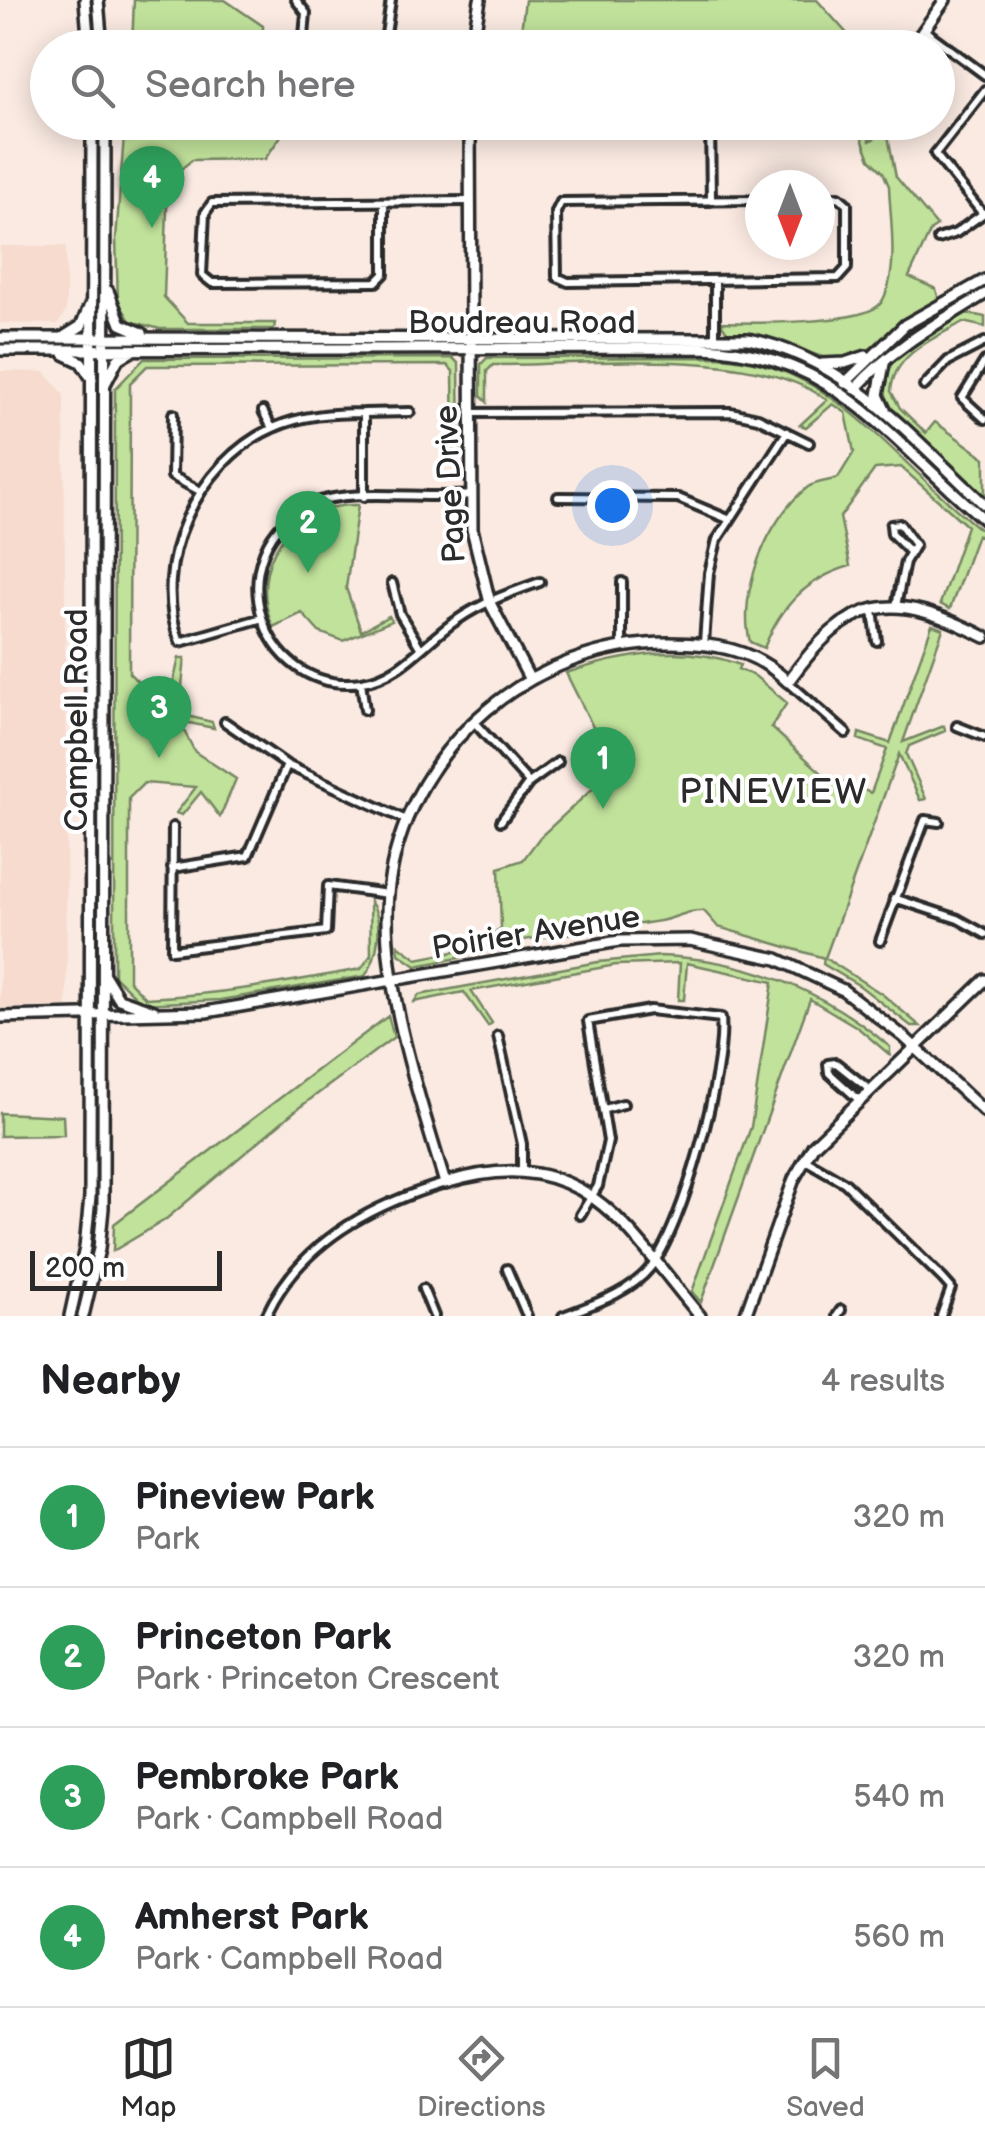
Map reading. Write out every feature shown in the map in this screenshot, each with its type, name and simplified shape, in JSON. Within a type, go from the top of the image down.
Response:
[{"type":"main road","points":[[85,0],[88,30]]},
{"type":"main road","points":[[98,0],[100,30]]},
{"type":"main road","points":[[475,30],[480,0]]},
{"type":"main road","points":[[924,30],[946,0]]},
{"type":"main road","name":"Campbell Road","points":[[83,1316],[102,1220],[103,392],[98,337],[104,281],[95,140]]},
{"type":"main road","name":"Campbell Road","points":[[98,337],[93,295],[102,140]]},
{"type":"main road","name":"Page Drive","points":[[470,140],[472,495],[476,558],[490,603],[530,678]]},
{"type":"main road","points":[[848,388],[930,324],[977,294],[985,280]]},
{"type":"main road","points":[[104,281],[121,324],[159,337]]},
{"type":"main road","points":[[977,294],[985,309]]},
{"type":"main road","points":[[822,364],[845,364],[872,352],[918,316],[977,294]]},
{"type":"main road","points":[[60,338],[81,326],[93,295]]},
{"type":"main road","name":"Boudreau Road","points":[[0,338],[715,336],[774,344],[822,364],[985,520]]},
{"type":"main road","name":"Boudreau Road","points":[[0,350],[739,350],[797,365],[848,388],[887,416],[985,504]]},
{"type":"main road","points":[[32,350],[75,358],[92,380]]},
{"type":"main road","name":"Campbell Road","points":[[70,1316],[89,1217],[92,380],[98,350]]},
{"type":"main road","points":[[103,392],[114,363],[134,350]]},
{"type":"main road","points":[[848,388],[872,352]]},
{"type":"main road","points":[[887,356],[878,395],[887,416]]},
{"type":"main road","points":[[700,1316],[622,1221],[592,1197],[560,1180],[522,1170],[482,1172],[445,1183],[394,982],[388,894],[406,820],[439,761],[473,722],[530,678],[572,658],[622,646],[704,643],[748,654],[788,682],[830,630],[873,609],[896,606],[938,614],[985,638]]},
{"type":"main road","name":"Poirier Avenue","points":[[0,1017],[171,1015],[275,1004],[619,941],[707,942],[760,953],[811,972],[859,1000],[985,1112]]},
{"type":"main road","points":[[103,960],[108,982],[119,999],[171,1015]]},
{"type":"main road","points":[[745,1316],[804,1160],[859,1100],[985,980]]},
{"type":"street","points":[[296,0],[306,9],[304,30]]},
{"type":"street","points":[[387,30],[391,0]]},
{"type":"street","points":[[955,52],[985,74]]},
{"type":"street","points":[[955,129],[985,90]]},
{"type":"street","points":[[710,140],[710,200]]},
{"type":"street","points":[[938,239],[956,233],[984,213],[936,154],[947,140]]},
{"type":"street","points":[[745,200],[562,202],[556,212],[556,270],[564,282],[807,281],[844,275],[847,204],[835,197]]},
{"type":"street","points":[[384,202],[384,274],[376,282],[212,283],[202,275],[205,212],[212,203],[471,201]]},
{"type":"street","points":[[715,282],[715,336]]},
{"type":"street","points":[[924,386],[948,361],[985,342]]},
{"type":"street","points":[[985,360],[962,398],[985,418]]},
{"type":"street","points":[[263,411],[272,428]]},
{"type":"street","points":[[259,619],[180,642],[172,601],[172,568],[184,526],[200,491],[232,456],[272,428],[318,416],[410,412]]},
{"type":"street","points":[[472,413],[730,412],[809,443]]},
{"type":"street","points":[[364,413],[364,496]]},
{"type":"street","points":[[173,414],[172,476],[200,491]]},
{"type":"street","points":[[704,643],[712,554],[728,518],[768,467],[788,432]]},
{"type":"street","points":[[472,495],[364,496],[316,502],[277,531],[257,573],[259,619],[282,654],[305,672],[334,682],[361,682],[390,673],[459,618],[540,582]]},
{"type":"street","points":[[558,497],[678,498],[728,518]]},
{"type":"street","points":[[896,606],[909,551]]},
{"type":"street","points":[[392,582],[400,614],[420,650]]},
{"type":"street","points":[[622,582],[622,646]]},
{"type":"street","points":[[873,609],[876,642]]},
{"type":"street","points":[[361,682],[365,710]]},
{"type":"street","points":[[788,682],[846,734]]},
{"type":"street","points":[[225,722],[287,765],[406,820]]},
{"type":"street","points":[[473,722],[529,783]]},
{"type":"street","points":[[957,726],[984,735]]},
{"type":"street","points":[[501,821],[529,783],[558,762]]},
{"type":"street","points":[[172,868],[248,856],[287,765]]},
{"type":"street","points":[[880,941],[925,820],[940,822]]},
{"type":"street","points":[[173,828],[172,950],[181,952],[326,931],[328,886],[388,894]]},
{"type":"street","points":[[894,898],[958,918],[985,934]]},
{"type":"street","points":[[563,1316],[628,1286],[654,1262],[708,1121],[721,1018],[650,1010],[588,1021],[606,1109],[607,1152],[592,1197],[580,1215]]},
{"type":"street","points":[[498,1036],[522,1144],[522,1170]]},
{"type":"street","points":[[859,1100],[828,1073],[828,1064],[836,1062],[870,1090]]},
{"type":"street","points":[[606,1109],[623,1104]]},
{"type":"street","points":[[804,1160],[844,1183],[951,1288],[941,1316]]},
{"type":"street","points":[[266,1316],[282,1285],[310,1252],[384,1207],[445,1183]]},
{"type":"street","points":[[507,1269],[527,1316]]},
{"type":"street","points":[[423,1289],[434,1316]]},
{"type":"shaded area","points":[[0,246],[66,246],[66,311],[58,324],[0,323]]},
{"type":"shaded area","points":[[0,371],[45,372],[64,395],[67,1007],[0,1008]]},
{"type":"green space","points":[[134,0],[225,0],[263,26],[263,30],[133,30]]},
{"type":"green space","points":[[525,0],[817,0],[844,30],[521,30]]},
{"type":"green space","points":[[124,140],[278,140],[265,159],[192,160],[168,180],[164,297],[188,323],[275,323],[274,329],[160,329],[130,321],[118,301],[116,239]]},
{"type":"green space","points":[[863,140],[889,140],[896,177],[937,226],[931,230],[909,277],[936,289],[939,301],[859,356],[834,361],[779,342],[727,332],[720,322],[831,319],[871,310],[881,303],[892,262],[889,186],[883,172],[870,159]]},
{"type":"green space","points":[[961,312],[985,317],[985,327],[963,322],[928,341],[899,367],[891,391],[900,408],[926,433],[935,422],[985,458],[985,500],[889,410],[881,387],[896,354]]},
{"type":"green space","points":[[715,357],[758,363],[796,377],[830,397],[985,533],[985,541],[977,535],[950,609],[940,604],[967,526],[901,467],[875,469],[840,517],[850,566],[820,578],[797,596],[778,619],[764,648],[750,642],[748,601],[759,557],[769,536],[793,500],[811,485],[838,478],[854,452],[846,413],[833,404],[806,427],[800,425],[827,400],[795,383],[756,371],[667,362],[493,365],[487,371],[487,402],[481,396],[481,364],[487,358]]},
{"type":"green space","points":[[453,358],[459,364],[460,453],[454,454],[453,371],[447,365],[147,366],[130,383],[129,673],[144,688],[172,688],[179,658],[185,658],[179,714],[212,722],[214,728],[179,721],[195,752],[236,779],[220,817],[201,792],[182,815],[176,813],[196,787],[144,783],[129,798],[129,981],[146,998],[227,991],[361,969],[371,955],[370,901],[378,928],[376,949],[365,976],[220,1000],[143,1004],[114,976],[115,389],[144,359]]},
{"type":"green space","points":[[358,505],[346,588],[361,631],[389,616],[392,621],[343,641],[319,632],[302,613],[273,627],[265,582],[280,542],[313,514]]},
{"type":"green space","points":[[932,625],[943,629],[903,742],[944,726],[945,731],[909,746],[906,754],[926,799],[920,800],[899,754],[825,958],[882,994],[920,1026],[911,1026],[860,986],[823,964],[824,958],[718,927],[704,911],[476,948],[464,957],[416,966],[399,954],[398,945],[417,959],[475,948],[501,928],[499,868],[523,860],[540,837],[601,781],[602,745],[566,673],[653,654],[697,654],[740,665],[738,669],[755,676],[787,703],[771,727],[825,776],[871,793],[887,749],[858,739],[859,733],[890,743]]},
{"type":"green space","points":[[660,956],[724,963],[783,981],[838,1009],[890,1047],[890,1055],[857,1027],[810,999],[701,1302],[692,1292],[751,1127],[773,982],[687,963],[684,1000],[678,1000],[680,963],[616,965],[471,991],[492,1023],[488,1026],[464,992],[414,1002],[419,995],[598,962]]},
{"type":"green space","points":[[388,1016],[394,1037],[296,1110],[165,1220],[113,1251],[114,1224]]},
{"type":"green space","points":[[0,1113],[63,1116],[64,1135],[0,1136]]},
{"type":"place","name":"Amherst Park","points":[[152,228]]},
{"type":"place","name":"Princeton Park","points":[[308,573]]},
{"type":"place","name":"Pembroke Park","points":[[159,758]]},
{"type":"place","name":"Pineview Park","points":[[603,809]]},
{"type":"district","name":"PINEVIEW","points":[[774,792]]}]
